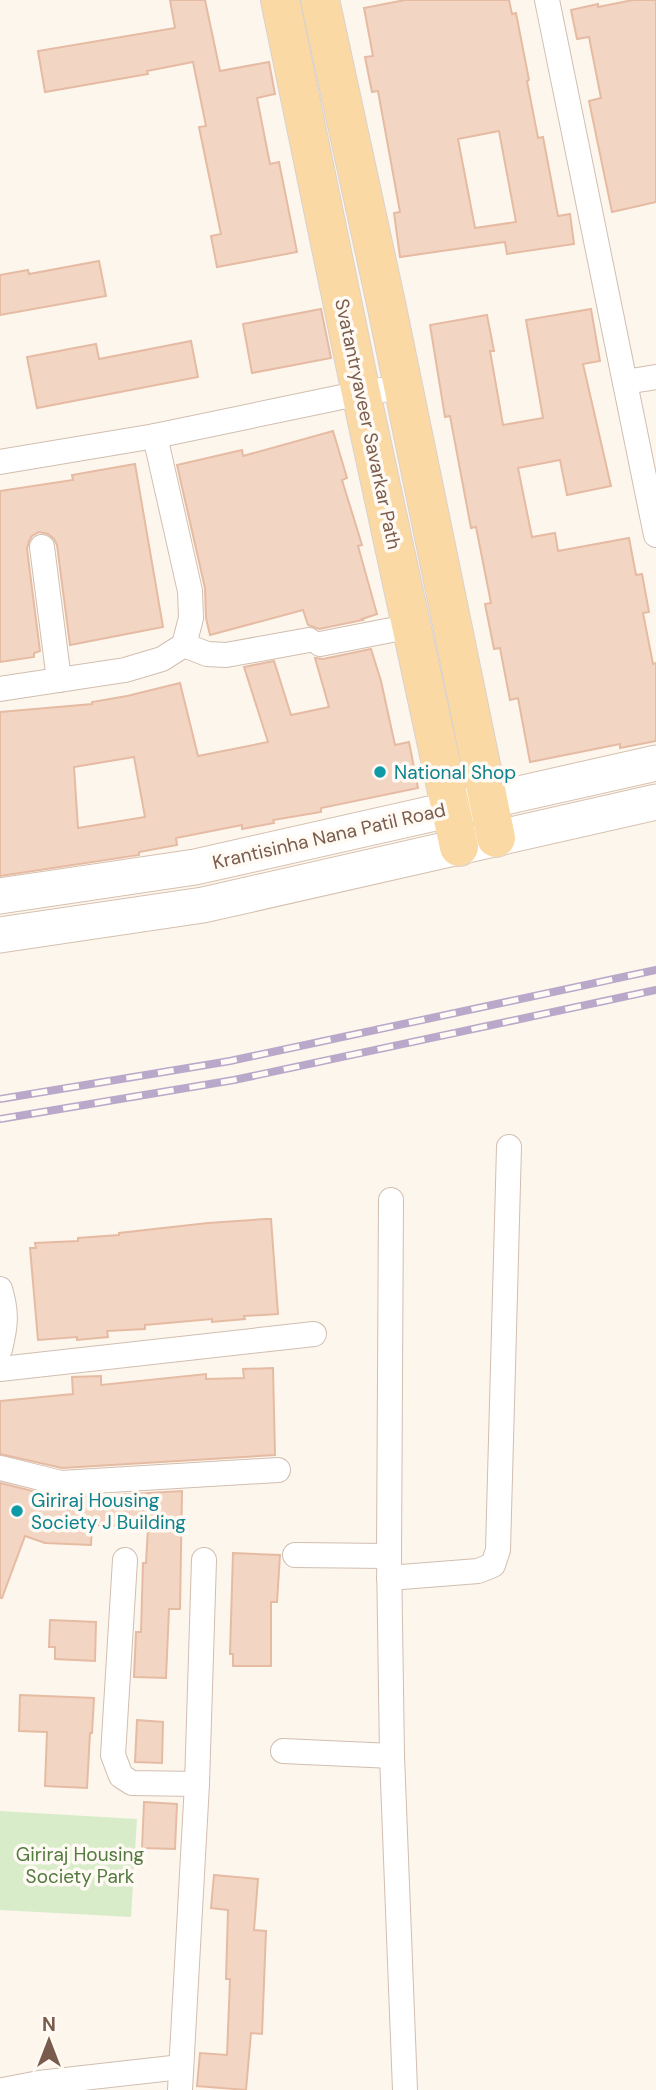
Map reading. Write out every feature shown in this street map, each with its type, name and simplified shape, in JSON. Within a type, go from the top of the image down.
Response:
[{"type":"main road","points":[[320,0],[496,838]]},
{"type":"main road","name":"Svatantryaveer Savarkar Path","points":[[288,2],[360,393],[458,847]]},
{"type":"main road","name":"Krantisinha Nana Patil Road","points":[[0,896],[195,867],[656,763]]},
{"type":"main road","name":"Krantisinha Nana Patil Road","points":[[0,935],[202,905],[656,802]]},
{"type":"street","points":[[547,0],[656,536]]},
{"type":"street","points":[[625,382],[656,377]]},
{"type":"street","points":[[0,463],[155,436],[360,393],[403,387]]},
{"type":"street","points":[[0,689],[125,670],[162,659],[184,645],[191,618],[190,591],[155,436]]},
{"type":"street","points":[[41,547],[59,680]]},
{"type":"street","points":[[184,645],[207,654],[226,655],[412,626]]},
{"type":"street","points":[[295,1555],[389,1567],[478,1571],[493,1565],[498,1550],[509,1147]]},
{"type":"street","points":[[391,1200],[389,1567],[392,1756],[405,2090]]},
{"type":"street","points":[[0,1289],[5,1305],[6,1323],[0,1349]]},
{"type":"street","points":[[0,1369],[314,1334]]},
{"type":"street","points":[[0,1468],[61,1483],[278,1470]]},
{"type":"street","points":[[125,1560],[113,1755],[121,1776],[132,1783],[197,1784]]},
{"type":"street","points":[[3,2090],[180,2078],[197,1784],[204,1560]]},
{"type":"street","points":[[283,1751],[392,1756]]},
{"type":"green space","name":"Giriraj Housing Society Park","points":[[0,1811],[137,1819],[131,1917],[0,1910]]},
{"type":"building","points":[[170,0],[205,0],[220,71],[269,62],[275,94],[257,98],[270,164],[279,162],[297,252],[217,267],[211,236],[221,234],[199,127],[206,126],[193,62],[147,71],[148,74],[45,92],[38,51],[175,28]]},
{"type":"building","points":[[405,0],[509,0],[512,14],[516,13],[538,138],[543,137],[558,216],[570,214],[574,244],[507,254],[505,242],[400,257],[394,213],[400,212],[378,91],[372,92],[365,57],[373,56],[364,8]],"holes":[[[499,131],[516,222],[475,228],[458,139]]]},
{"type":"building","points":[[633,0],[656,0],[656,202],[612,212],[589,101],[601,98],[589,37],[577,39],[571,10]]},
{"type":"building","points":[[99,261],[106,296],[0,315],[0,275],[28,270],[29,274]]},
{"type":"building","points":[[321,309],[331,358],[252,373],[243,324]]},
{"type":"building","points":[[591,309],[600,361],[583,364],[611,486],[567,495],[560,460],[518,468],[532,537],[555,533],[558,551],[629,538],[636,575],[642,574],[649,612],[643,613],[653,664],[656,663],[656,741],[620,748],[620,744],[530,762],[518,698],[510,700],[500,648],[494,649],[485,604],[491,603],[476,527],[471,528],[450,416],[445,417],[430,325],[487,315],[494,351],[490,351],[503,425],[543,418],[526,320]]},
{"type":"building","points":[[191,341],[198,377],[37,408],[27,357],[96,344],[99,359]]},
{"type":"building","points":[[333,431],[347,478],[342,480],[362,545],[358,546],[377,614],[363,620],[319,629],[308,625],[303,610],[210,635],[206,618],[205,588],[177,465],[242,450],[243,456]]},
{"type":"building","points":[[135,464],[163,627],[70,645],[57,545],[48,534],[39,532],[32,536],[27,549],[40,651],[34,653],[34,657],[0,662],[0,491],[73,480],[72,475]]},
{"type":"building","points":[[371,649],[395,745],[409,742],[418,788],[321,808],[321,812],[273,820],[274,823],[242,829],[242,825],[176,838],[177,845],[139,852],[139,855],[0,876],[0,712],[92,704],[180,683],[198,756],[268,742],[244,667],[274,661],[291,715],[329,707],[315,658],[323,659]],"holes":[[[134,757],[145,817],[78,828],[74,767]]]},
{"type":"building","points":[[271,1219],[278,1314],[244,1316],[245,1319],[212,1322],[212,1319],[145,1325],[145,1329],[107,1331],[108,1337],[38,1340],[30,1248],[36,1248],[35,1243],[78,1241],[78,1238],[208,1223]]},
{"type":"building","points":[[273,1368],[275,1455],[62,1468],[0,1454],[0,1401],[73,1394],[72,1377],[101,1376],[101,1385],[206,1374],[206,1379],[244,1378],[243,1369]]},
{"type":"building","points":[[0,1483],[61,1498],[182,1491],[180,1609],[169,1609],[166,1678],[134,1677],[136,1632],[141,1632],[143,1563],[146,1563],[148,1527],[92,1525],[91,1545],[45,1543],[25,1536],[0,1598]]},
{"type":"building","points":[[233,1553],[280,1555],[277,1602],[271,1602],[271,1666],[233,1666],[233,1654],[230,1654]]},
{"type":"building","points":[[50,1620],[96,1622],[95,1661],[55,1659],[55,1647],[49,1647]]},
{"type":"building","points":[[20,1695],[94,1698],[87,1788],[45,1786],[47,1732],[19,1731]]},
{"type":"building","points":[[137,1720],[163,1722],[162,1763],[135,1762]]},
{"type":"building","points":[[144,1802],[177,1804],[175,1849],[142,1848]]},
{"type":"building","points":[[214,1875],[258,1879],[254,1930],[266,1931],[262,2034],[251,2033],[246,2090],[197,2086],[200,2053],[227,2055],[230,1979],[226,1979],[228,1910],[211,1908]]},
{"type":"railway","points":[[0,1099],[230,1061],[656,970]]},
{"type":"railway","points":[[0,1119],[234,1080],[656,990]]},
{"type":"place","name":"National Shop","points":[[380,772]]},
{"type":"place","name":"Giriraj Housing Society J Building","points":[[17,1511]]}]
